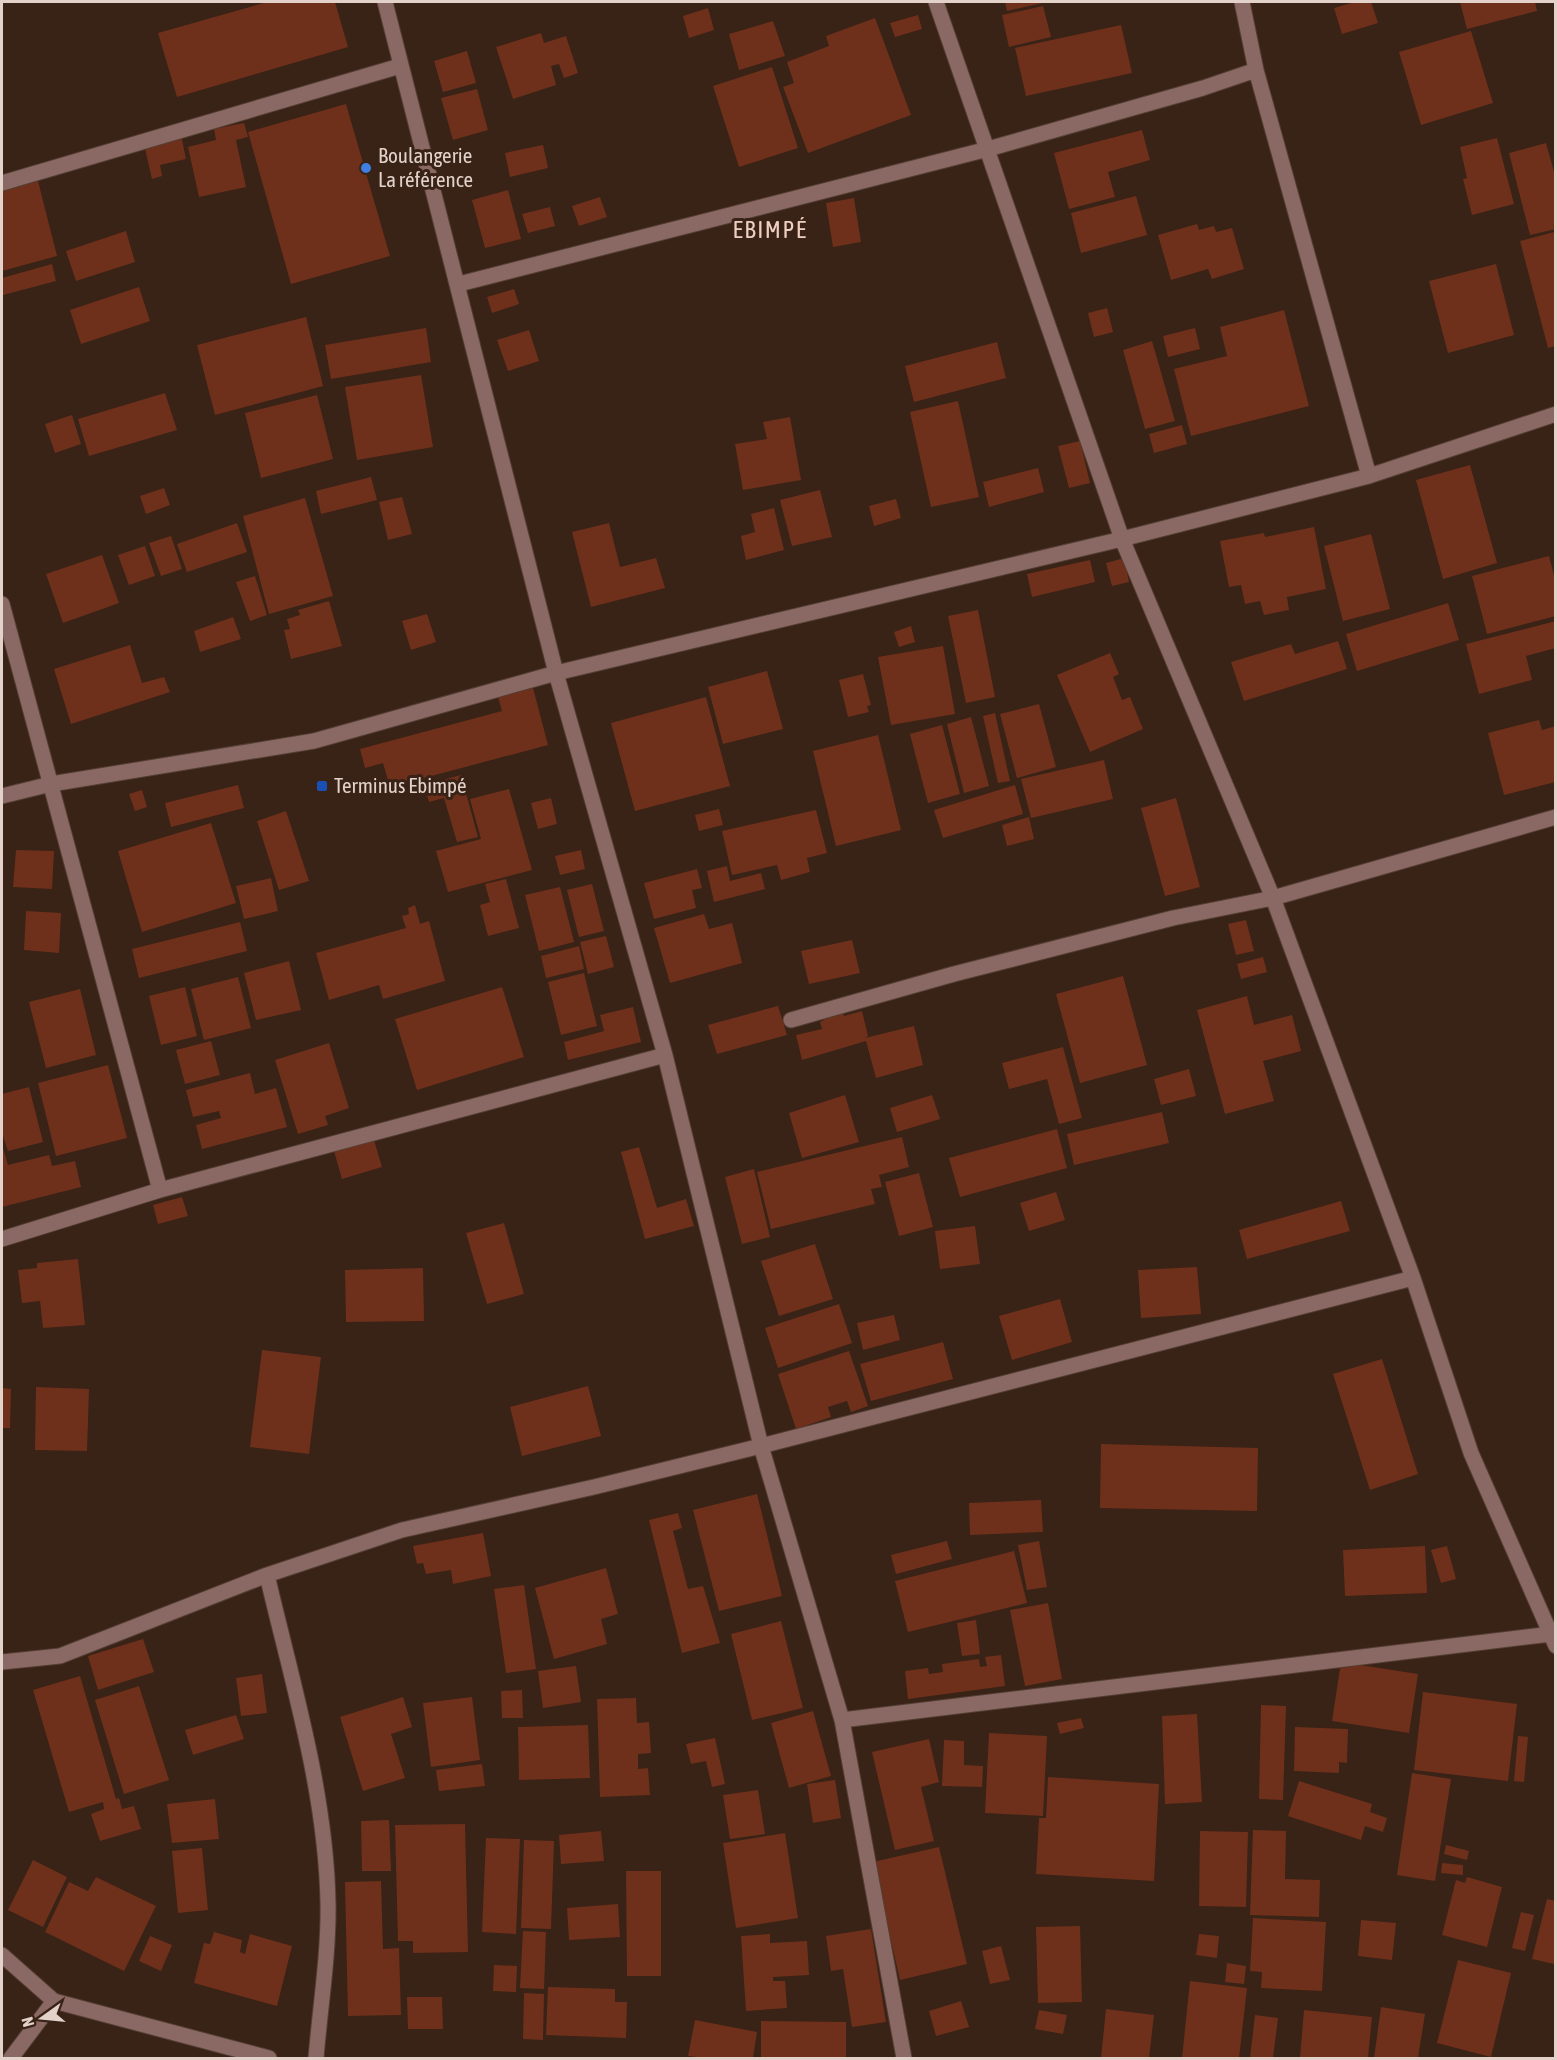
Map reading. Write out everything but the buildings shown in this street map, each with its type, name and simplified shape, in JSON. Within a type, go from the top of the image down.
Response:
[{"type":"street","points":[[385,2],[459,284],[556,673],[665,1055],[761,1446],[842,1720],[904,2058]]},
{"type":"street","points":[[842,1720],[1553,1640],[1471,1453],[1413,1278],[1273,898],[1122,539],[936,2]]},
{"type":"street","points":[[1242,2],[1256,70],[1369,476]]},
{"type":"street","points":[[2,183],[400,66]]},
{"type":"street","points":[[459,284],[988,149],[1256,70]]},
{"type":"street","points":[[2,796],[51,784],[314,741],[556,673],[1122,539],[1369,476],[1556,414]]},
{"type":"street","points":[[2,604],[160,1190]]},
{"type":"street","points":[[791,1020],[954,974],[1161,921],[1273,898],[1556,817]]},
{"type":"street","points":[[2,1239],[160,1190],[665,1055]]},
{"type":"street","points":[[2,1662],[60,1656],[267,1575],[402,1530],[594,1487],[761,1446],[1413,1278]]},
{"type":"street","points":[[267,1575],[307,1748],[324,1849],[328,1905],[316,2058]]},
{"type":"street","points":[[2,1955],[54,2001],[268,2058]]},
{"type":"street","points":[[11,2058],[54,2001]]},
{"type":"place","name":"Boulangerie La référence","points":[[366,168]]},
{"type":"place","name":"Terminus Ebimpé","points":[[322,786]]},
{"type":"district","name":"EBIMPÉ","points":[[770,230]]}]
